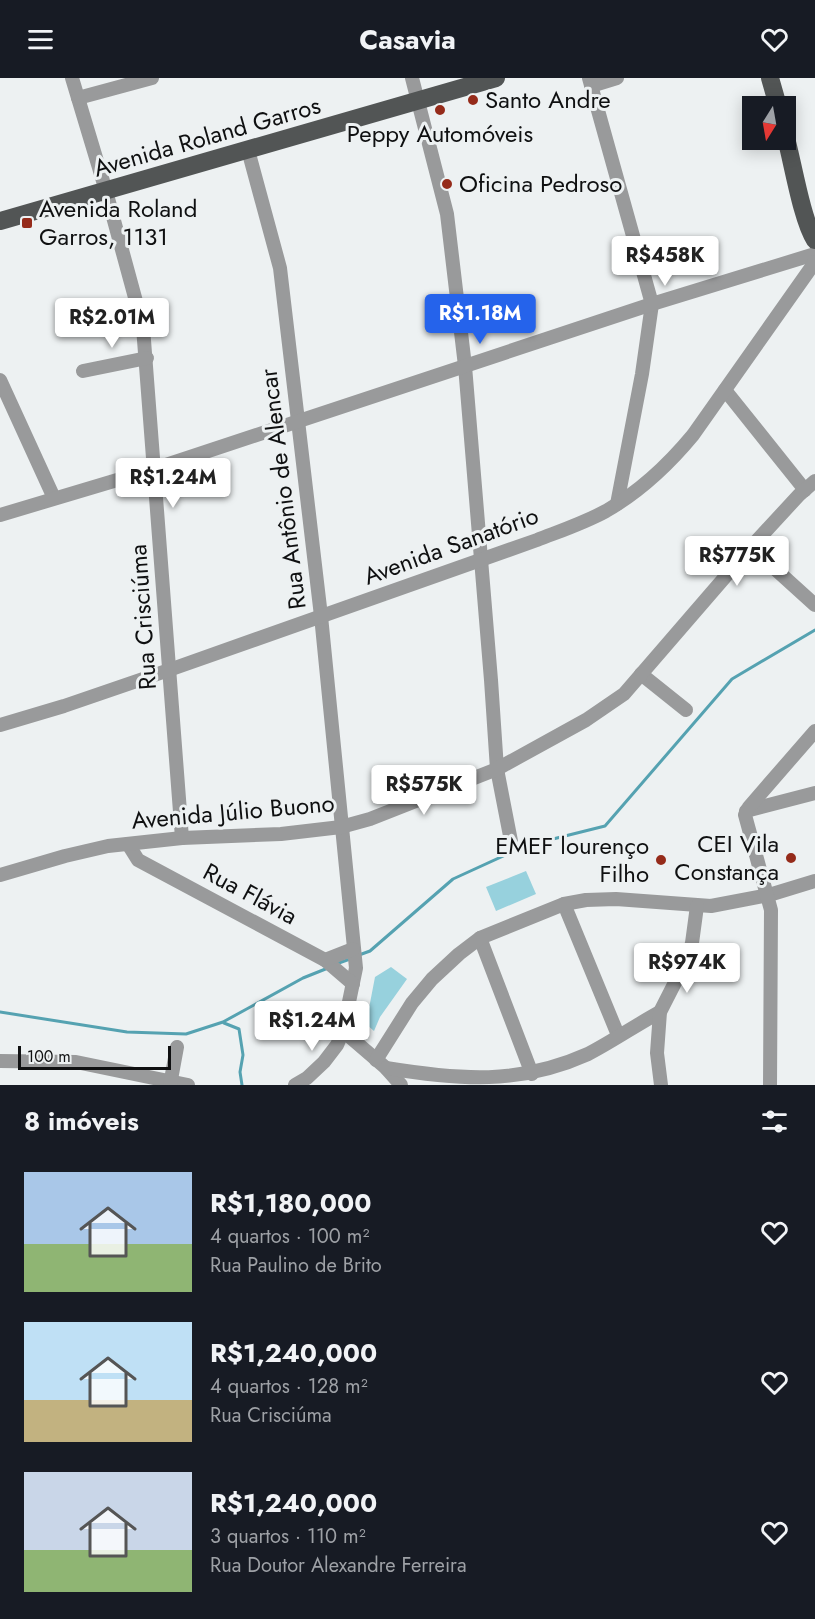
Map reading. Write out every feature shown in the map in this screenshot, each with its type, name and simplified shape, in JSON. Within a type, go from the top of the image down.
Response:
[{"type":"main road","name":"Avenida Roland Garros","points":[[0,221],[496,78]]},
{"type":"main road","points":[[770,78],[775,96]]},
{"type":"main road","points":[[789,150],[811,234],[815,240]]},
{"type":"street","name":"Rua Crisciúma","points":[[72,78],[139,307],[147,358],[182,838]]},
{"type":"street","points":[[78,98],[152,78]]},
{"type":"street","points":[[412,78],[451,236],[465,366],[497,770],[511,841]]},
{"type":"street","points":[[617,78],[590,82],[652,303],[642,374],[617,504]]},
{"type":"street","name":"Rua Antônio de Alencar","points":[[248,150],[280,268],[321,616],[354,950],[343,1031],[337,1045],[324,1062],[307,1078],[295,1085]]},
{"type":"street","points":[[0,515],[154,469],[652,303],[815,254]]},
{"type":"street","points":[[801,258],[813,266]]},
{"type":"street","name":"Avenida Sanatório","points":[[0,724],[64,706],[481,560],[582,523],[617,504],[664,467],[680,450],[813,266]]},
{"type":"street","points":[[83,371],[147,358]]},
{"type":"street","points":[[0,380],[54,498]]},
{"type":"street","points":[[724,390],[810,486]]},
{"type":"street","name":"Avenida Júlio Buono","points":[[0,875],[65,856],[128,844],[182,838],[281,834],[341,827],[380,816],[497,770],[602,711],[624,694],[751,547],[810,486]]},
{"type":"street","points":[[751,547],[815,605]]},
{"type":"street","points":[[641,674],[686,710]]},
{"type":"street","points":[[770,1085],[771,910],[769,895],[745,819],[748,809],[815,731]]},
{"type":"street","points":[[748,809],[815,792]]},
{"type":"street","name":"Rua Flávia","points":[[128,844],[138,860],[326,961],[351,978]]},
{"type":"street","points":[[381,1064],[412,1003],[432,979],[480,938],[564,904],[586,900],[616,899],[697,906],[730,903],[769,895],[815,881]]},
{"type":"street","points":[[564,904],[618,1035]]},
{"type":"street","points":[[662,1085],[657,1053],[660,1012],[688,957],[697,906]]},
{"type":"street","points":[[480,938],[532,1074]]},
{"type":"street","points":[[326,961],[354,950]]},
{"type":"street","points":[[381,1064],[445,1082],[500,1079],[532,1074],[591,1053],[660,1012]]},
{"type":"street","points":[[343,1031],[401,1085]]},
{"type":"street","points":[[170,1083],[177,1047]]},
{"type":"street","points":[[0,1061],[76,1062],[188,1085]]},
{"type":"shaded area","points":[[526,871],[536,894],[496,911],[486,887]]},
{"type":"shaded area","points":[[391,967],[407,979],[380,1017],[374,1031],[366,1024],[375,977]]},
{"type":"waterway","points":[[359,955],[370,951],[453,879],[525,846],[605,826],[732,679],[815,630]]},
{"type":"waterway","points":[[336,964],[350,959]]},
{"type":"waterway","points":[[0,1012],[127,1032],[186,1034],[223,1022],[303,978],[328,968]]},
{"type":"waterway","points":[[224,1023],[239,1029],[243,1055],[240,1072],[242,1085]]},
{"type":"place","name":"Santo Andre","points":[[473,100]]},
{"type":"place","name":"Peppy Automóveis","points":[[440,110]]},
{"type":"place","name":"Oficina Pedroso","points":[[447,184]]},
{"type":"place","name":"Avenida Roland Garros, 1131","points":[[27,223]]},
{"type":"place","name":"CEI Vila Constança","points":[[791,858]]},
{"type":"place","name":"EMEF lourenço Filho","points":[[661,860]]}]
